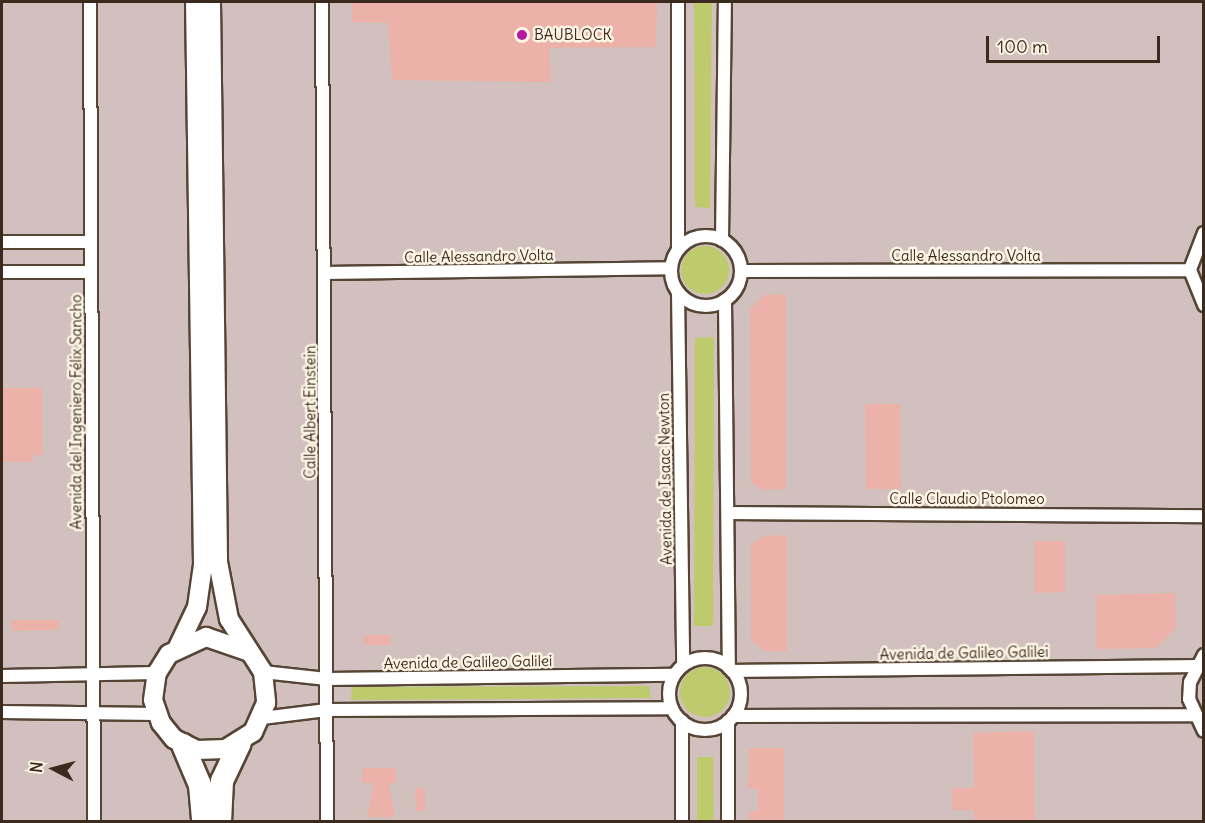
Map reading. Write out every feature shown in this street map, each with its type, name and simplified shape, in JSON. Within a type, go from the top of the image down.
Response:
[{"type":"highway","points":[[220,822],[222,781],[240,743]]},
{"type":"highway","points":[[183,745],[200,785],[203,822]]},
{"type":"main road","points":[[195,2],[203,566],[197,608],[178,647],[157,673],[156,714],[183,745],[212,752],[240,743],[262,717],[263,672],[247,651],[229,619],[218,562],[211,2]]},
{"type":"main road","points":[[178,647],[206,637],[247,651]]},
{"type":"street","name":"Avenida del Ingeniero Félix Sancho","points":[[90,2],[94,822]]},
{"type":"street","name":"Calle Albert Einstein","points":[[322,2],[327,822]]},
{"type":"street","points":[[678,2],[678,249],[671,268],[678,292],[700,306],[725,300]]},
{"type":"street","points":[[722,240],[725,2]]},
{"type":"street","points":[[1203,233],[1190,270],[1203,305]]},
{"type":"street","points":[[678,249],[699,236],[722,240],[736,253],[741,272],[725,300],[731,513],[731,669],[740,693],[730,718],[728,822]]},
{"type":"street","points":[[2,242],[90,242]]},
{"type":"street","name":"Calle Alessandro Volta","points":[[324,273],[671,268]]},
{"type":"street","name":"Calle Alessandro Volta","points":[[741,272],[1190,270]]},
{"type":"street","points":[[2,272],[90,272]]},
{"type":"street","name":"Avenida de Isaac Newton","points":[[678,292],[679,670]]},
{"type":"street","name":"Calle Claudio Ptolomeo","points":[[731,513],[1203,516]]},
{"type":"street","points":[[1203,655],[1196,666],[1189,699],[1193,715],[1203,731]]},
{"type":"street","points":[[731,669],[711,658],[679,670],[672,708],[682,721],[705,729],[730,718],[1193,715]]},
{"type":"street","name":"Avenida de Galileo Galilei","points":[[731,669],[1196,666]]},
{"type":"street","name":"Avenida de Galileo Galilei","points":[[263,672],[327,679],[679,670]]},
{"type":"street","points":[[2,676],[93,677],[157,673]]},
{"type":"street","points":[[262,717],[327,710],[672,708]]},
{"type":"street","points":[[2,712],[156,714]]},
{"type":"street","points":[[682,721],[682,822]]},
{"type":"shaded area","points":[[2,2],[1203,2],[1203,821],[2,821]]},
{"type":"green space","points":[[694,2],[712,2],[710,208],[695,207]]},
{"type":"green space","points":[[700,246],[710,246],[722,253],[729,265],[729,275],[722,287],[710,294],[700,294],[685,283],[681,275],[681,265],[692,250]]},
{"type":"green space","points":[[714,337],[713,626],[694,626],[695,338]]},
{"type":"green space","points":[[700,667],[710,667],[723,674],[730,687],[730,697],[723,710],[710,717],[700,717],[691,713],[684,706],[680,697],[680,687],[684,678],[691,671]]},
{"type":"green space","points":[[649,686],[651,698],[351,700],[352,687]]},
{"type":"green space","points":[[697,757],[713,757],[714,821],[697,821]]},
{"type":"building","name":"BAUBLOCK","points":[[352,2],[657,2],[656,47],[549,48],[551,82],[392,80],[388,23],[352,22]]},
{"type":"building","points":[[786,294],[786,489],[762,490],[751,482],[750,309],[764,295]]},
{"type":"building","points":[[2,388],[42,388],[43,455],[33,455],[33,462],[2,462]]},
{"type":"building","points":[[865,404],[900,404],[901,489],[866,489]]},
{"type":"building","points":[[787,535],[787,652],[764,651],[751,640],[751,544],[763,536]]},
{"type":"building","points":[[1034,541],[1065,541],[1065,592],[1034,593]]},
{"type":"building","points":[[1175,593],[1176,628],[1156,648],[1096,649],[1096,595]]},
{"type":"building","points":[[12,620],[59,620],[59,630],[12,631]]},
{"type":"building","points":[[364,635],[390,635],[390,645],[364,645]]},
{"type":"building","points":[[1034,731],[1035,822],[974,822],[974,810],[952,810],[952,788],[974,788],[973,733]]},
{"type":"building","points":[[749,748],[784,748],[784,822],[749,822],[749,811],[758,811],[758,789],[748,789]]},
{"type":"building","points":[[362,768],[396,768],[396,783],[389,783],[395,817],[367,817],[374,783],[362,783]]},
{"type":"building","points":[[415,788],[425,788],[425,811],[416,811]]},
{"type":"place","name":"BAUBLOCK","points":[[522,35]]}]
